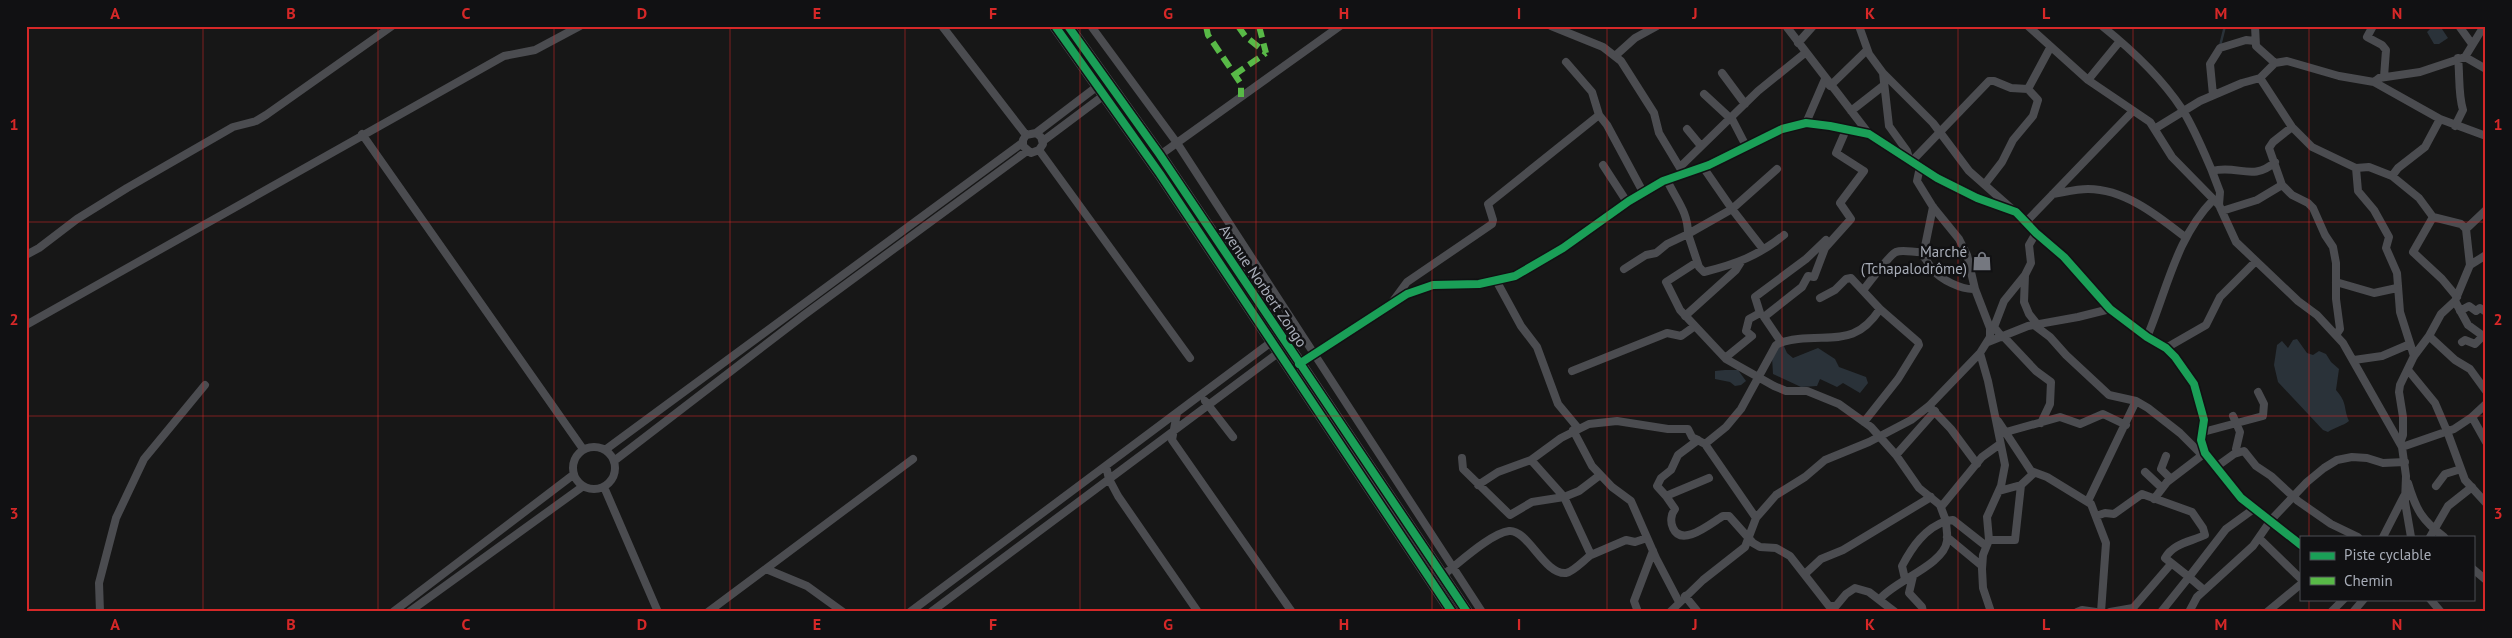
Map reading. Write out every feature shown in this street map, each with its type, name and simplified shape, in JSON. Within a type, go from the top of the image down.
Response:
[{"type":"main road","name":"Avenue Norbert Zongo","points":[[1055,26],[1160,155],[1452,612]]},
{"type":"main road","name":"Avenue Norbert Zongo","points":[[1068,26],[1105,87],[1279,344],[1299,364],[1467,612]]},
{"type":"street","points":[[26,255],[39,248],[77,219],[127,188],[233,127],[256,121],[266,115],[392,26]]},
{"type":"street","points":[[26,324],[504,56],[535,50],[580,26]]},
{"type":"street","points":[[942,26],[1026,135]]},
{"type":"street","points":[[1092,26],[1177,143],[1313,355],[1482,612]]},
{"type":"street","points":[[1160,155],[1340,26]]},
{"type":"street","points":[[1551,26],[1596,44],[1615,56],[1626,68],[1654,113],[1658,133],[1681,170]]},
{"type":"street","points":[[1638,26],[1643,34]]},
{"type":"street","points":[[1615,56],[1630,42],[1658,26]]},
{"type":"street","points":[[1786,26],[1804,53],[1869,134],[1890,149],[1911,159],[1937,178],[1977,198],[2016,212]]},
{"type":"street","points":[[1798,44],[1813,26]]},
{"type":"street","points":[[1859,26],[1867,50],[1883,73],[1941,132],[1965,166],[2064,257],[2110,309],[2147,338],[2166,348],[2191,377],[2203,414],[2201,442],[2204,454]]},
{"type":"street","points":[[2028,26],[2050,48],[2088,80],[2156,128],[2172,157],[2218,205],[2233,238],[2255,262],[2318,315],[2336,335],[2354,360],[2401,445],[2405,462],[2405,494],[2411,536]]},
{"type":"street","points":[[2102,26],[2155,75],[2183,111],[2220,192],[2218,205]]},
{"type":"street","points":[[2255,26],[2256,46],[2275,63],[2298,63],[2339,76],[2374,82],[2440,119],[2486,136]]},
{"type":"street","points":[[2373,26],[2368,37],[2382,45],[2386,50],[2384,77]]},
{"type":"street","points":[[2459,26],[2472,44]]},
{"type":"street","points":[[2374,82],[2384,77],[2420,72],[2461,57],[2484,26]]},
{"type":"street","points":[[2213,95],[2210,64],[2220,48],[2246,40],[2255,41]]},
{"type":"street","points":[[2088,80],[2120,41]]},
{"type":"street","points":[[2028,89],[2050,48]]},
{"type":"street","points":[[1806,123],[1828,82],[1867,50]]},
{"type":"street","points":[[1299,364],[1393,301],[1433,285],[1497,282],[1532,268],[1627,202],[1681,170],[1701,146],[1730,118],[1804,53]]},
{"type":"street","points":[[2461,57],[2486,69]]},
{"type":"street","points":[[2455,126],[2463,110],[2460,97],[2461,57]]},
{"type":"street","points":[[1566,62],[1592,92],[1599,115],[1607,125],[1643,192]]},
{"type":"street","points":[[2156,128],[2213,95],[2260,78],[2275,63]]},
{"type":"street","points":[[1722,73],[1745,104]]},
{"type":"street","points":[[1883,73],[1889,126],[1907,150],[1911,159]]},
{"type":"street","points":[[2260,78],[2292,127],[2312,148],[2356,168],[2369,167],[2392,176],[2420,198],[2433,217],[2459,222],[2466,229],[2470,265],[2456,299],[2442,312],[2429,336],[2414,356],[2399,392],[2403,417],[2401,445]]},
{"type":"street","points":[[1911,159],[1941,132],[1989,81],[1994,81],[2011,88],[2028,89],[2038,100],[2035,113],[2013,140],[2002,162],[1985,184]]},
{"type":"street","points":[[1851,111],[1883,86]]},
{"type":"street","points":[[1026,135],[1036,133],[1105,87]]},
{"type":"street","points":[[1022,143],[1027,151],[1031,153],[1039,150],[1043,141],[1105,87]]},
{"type":"street","points":[[1704,94],[1730,118],[1746,146]]},
{"type":"street","points":[[2025,223],[2132,112]]},
{"type":"street","points":[[1393,301],[1407,282],[1492,224],[1493,220],[1488,204],[1599,115]]},
{"type":"street","points":[[2392,176],[2398,168],[2425,147],[2440,119]]},
{"type":"street","points":[[1681,170],[1703,167],[1782,129],[1806,123],[1869,134]]},
{"type":"street","points":[[2292,127],[2269,147],[2282,185],[2292,196],[2308,203],[2317,213],[2336,255],[2340,329],[2336,335]]},
{"type":"street","points":[[1687,129],[1701,146]]},
{"type":"street","points":[[1781,342],[1764,317],[1802,286],[1808,276],[1814,276],[1821,254],[1852,218],[1840,203],[1864,172],[1836,153],[1846,130]]},
{"type":"street","points":[[1036,133],[1043,141]]},
{"type":"street","points":[[362,134],[584,449]]},
{"type":"street","points":[[614,461],[801,312],[1022,143],[1026,135]]},
{"type":"street","points":[[1039,150],[1190,358]]},
{"type":"street","points":[[605,450],[1027,151]]},
{"type":"street","points":[[2212,171],[2226,168],[2260,172],[2275,162]]},
{"type":"street","points":[[1603,165],[1627,202]]},
{"type":"street","points":[[1920,166],[1917,181],[1933,207],[1964,247],[1975,289],[1992,330],[2003,337],[2036,371],[2051,382],[2050,404],[2042,423]]},
{"type":"street","points":[[1703,167],[1763,250]]},
{"type":"street","points":[[2356,168],[2358,191],[2374,210],[2389,237],[2386,248],[2397,273],[2400,312],[2414,356]]},
{"type":"street","points":[[1624,269],[1646,255],[1656,252],[1667,244],[1732,209],[1753,194],[1777,169]]},
{"type":"street","points":[[1667,180],[1685,211],[1688,221],[1688,234],[1697,262],[1704,272],[1741,262],[1763,250],[1784,235]]},
{"type":"street","points":[[2147,338],[2185,237],[2193,223],[2218,205],[2257,200],[2282,185]]},
{"type":"street","points":[[2053,194],[2087,189],[2112,194],[2145,208],[2185,237]]},
{"type":"street","points":[[1933,207],[1923,256],[1933,270],[1948,281],[1966,289],[1975,289]]},
{"type":"street","points":[[2466,229],[2486,210]]},
{"type":"street","points":[[2433,217],[2414,250],[2414,254],[2437,274],[2456,299],[2460,311],[2470,327],[2484,337],[2475,344],[2465,340],[2462,342]]},
{"type":"street","points":[[1725,358],[1752,336],[1746,331],[1749,319],[1760,313],[1755,297],[1840,231]]},
{"type":"street","points":[[1896,455],[1988,342],[2004,301],[2025,275],[2031,263],[2029,245],[2036,233]]},
{"type":"street","points":[[1864,289],[1892,254],[1901,251],[1924,252]]},
{"type":"street","points":[[2470,265],[2486,254]]},
{"type":"street","points":[[1697,262],[1666,282],[1675,303],[1685,316],[1725,358],[1786,391],[1807,391],[1833,402],[1864,422],[1896,455],[1919,488],[1941,508],[1946,521],[1947,538],[1942,550],[1909,578],[1880,599]]},
{"type":"street","points":[[1685,316],[1736,270],[1741,262]]},
{"type":"street","points":[[2166,348],[2206,325],[2220,297],[2255,262]]},
{"type":"street","points":[[2025,275],[2025,307],[2035,324],[2066,355],[2109,395],[2136,401],[2176,430],[2204,454],[2238,496],[2300,544]]},
{"type":"street","points":[[1820,298],[1835,290],[1846,279],[1853,280],[1864,289],[1880,309],[1918,342],[1919,345],[1898,380],[1864,422]]},
{"type":"street","points":[[1497,282],[1521,326],[1537,347],[1558,404],[1576,429],[1582,450],[1612,487],[1631,501],[1653,551],[1682,599],[1698,612]]},
{"type":"street","points":[[2336,282],[2374,293],[2397,288]]},
{"type":"street","points":[[2460,311],[2469,306],[2476,311],[2480,308],[2486,312]]},
{"type":"street","points":[[1880,309],[1869,326],[1859,332],[1842,336],[1781,342],[1771,352],[1752,393],[1732,421],[1702,442],[1678,455],[1671,470],[1658,483],[1658,488],[1675,509],[1672,526],[1680,535],[1690,536],[1725,515],[1731,517],[1750,540],[1760,548],[1772,547],[1784,552],[1806,573],[1829,606],[1836,606],[1846,594],[1855,588],[1869,592],[1895,612]]},
{"type":"street","points":[[1988,342],[2035,324],[2078,318],[2110,309]]},
{"type":"street","points":[[1572,371],[1667,333],[1681,336],[1696,326]]},
{"type":"street","points":[[2429,336],[2459,364],[2470,368],[2485,387]]},
{"type":"street","points":[[910,612],[1176,413],[1279,344]]},
{"type":"street","points":[[931,612],[1208,405],[1279,344]]},
{"type":"street","points":[[2354,360],[2382,356],[2410,344]]},
{"type":"street","points":[[1980,353],[2005,465],[1999,491],[1987,517],[1987,543],[1982,566],[1983,588],[1991,612]]},
{"type":"street","points":[[2408,370],[2427,391],[2448,431],[2461,469],[2472,487],[2482,492],[2486,503]]},
{"type":"street","points":[[100,612],[99,582],[116,518],[144,458],[206,385]]},
{"type":"street","points":[[2203,432],[2235,420],[2263,416],[2264,404],[2258,392]]},
{"type":"street","points":[[1200,396],[1233,437]]},
{"type":"street","points":[[2088,501],[2136,401]]},
{"type":"street","points":[[2401,445],[2448,431],[2472,417],[2486,404]]},
{"type":"street","points":[[1670,612],[1682,599],[1742,550],[1750,540],[1756,518],[1776,495],[1805,477],[1825,460],[1880,437],[1932,409]]},
{"type":"street","points":[[1932,409],[1977,464]]},
{"type":"street","points":[[1176,413],[1172,440],[1292,612]]},
{"type":"street","points":[[2006,432],[2060,417],[2078,424],[2102,414],[2126,425]]},
{"type":"street","points":[[2472,417],[2486,442]]},
{"type":"street","points":[[1996,419],[2024,462],[2034,472],[2047,477],[2068,492],[2088,501],[2107,545],[2101,612]]},
{"type":"street","points":[[2235,420],[2240,432],[2236,449],[2238,452]]},
{"type":"street","points":[[1478,485],[1493,475],[1531,460],[1576,429],[1596,422],[1617,421],[1668,429],[1688,429],[1692,437],[1702,442],[1756,518]]},
{"type":"street","points":[[1941,508],[1988,452],[2000,444]]},
{"type":"street","points":[[598,447],[605,450],[614,461],[614,476],[604,487],[589,490],[582,487],[573,475],[574,460],[584,449],[598,447]]},
{"type":"street","points":[[2216,467],[2238,452],[2244,451],[2256,466],[2271,476],[2294,498],[2331,524],[2356,536]]},
{"type":"street","points":[[2154,499],[2171,479],[2204,454]]},
{"type":"street","points":[[2166,456],[2161,470],[2171,479]]},
{"type":"street","points":[[2193,610],[2197,597],[2260,539],[2271,520],[2315,475],[2342,459],[2363,457],[2380,462],[2405,462]]},
{"type":"street","points":[[1462,458],[1463,469],[1510,515],[1532,502],[1564,497],[1580,491],[1600,474]]},
{"type":"street","points":[[708,612],[913,459]]},
{"type":"street","points":[[1531,460],[1564,497],[1590,555]]},
{"type":"street","points":[[1106,466],[1109,479],[1118,496],[1198,612]]},
{"type":"street","points":[[2436,486],[2445,474],[2461,469]]},
{"type":"street","points":[[1999,491],[2021,485],[2034,472]]},
{"type":"street","points":[[2145,472],[2162,488]]},
{"type":"street","points":[[393,612],[573,475]]},
{"type":"street","points":[[2406,476],[2417,510],[2432,533],[2448,506],[2472,487]]},
{"type":"street","points":[[1666,496],[1709,478]]},
{"type":"street","points":[[1923,612],[1922,607],[1909,593],[1909,578],[1902,568],[1915,545],[1936,526],[1953,520],[1987,543],[2015,540],[2021,485]]},
{"type":"street","points":[[409,612],[582,487]]},
{"type":"street","points":[[604,487],[658,612]]},
{"type":"street","points":[[2096,516],[2104,513],[2114,514],[2140,494],[2192,512],[2205,532],[2204,535],[2186,541],[2170,551],[2165,558],[2204,590]]},
{"type":"street","points":[[2384,536],[2405,494]]},
{"type":"street","points":[[1806,573],[1821,559],[1843,550],[1931,497]]},
{"type":"street","points":[[2161,612],[2226,529],[2255,508]]},
{"type":"street","points":[[1443,575],[1492,538],[1508,531],[1517,533],[1550,566],[1564,573],[1569,572],[1590,555],[1626,540],[1635,542],[1647,538]]},
{"type":"street","points":[[1947,538],[1982,566]]},
{"type":"street","points":[[2260,539],[2300,578]]},
{"type":"street","points":[[1638,612],[1634,601],[1653,551]]},
{"type":"street","points":[[2110,612],[2128,610],[2134,607],[2170,564]]},
{"type":"street","points":[[766,569],[807,586],[843,612]]},
{"type":"street","points":[[2267,612],[2300,585]]},
{"type":"street","points":[[2331,612],[2343,600]]},
{"type":"street","points":[[2353,612],[2363,600]]},
{"type":"street","points":[[2431,600],[2441,612]]},
{"type":"street","points":[[2077,612],[2082,610],[2096,612]]},
{"type":"shaded area","points":[[2440,26],[2448,38],[2439,44],[2434,44],[2427,32],[2432,27]]},
{"type":"shaded area","points":[[2297,339],[2307,353],[2313,355],[2319,351],[2326,354],[2339,369],[2336,390],[2344,402],[2349,421],[2328,432],[2323,430],[2278,382],[2274,365],[2277,345],[2282,341],[2288,348],[2293,340]]},
{"type":"shaded area","points":[[1783,344],[1787,353],[1793,358],[1818,348],[1835,359],[1839,367],[1866,377],[1868,383],[1860,393],[1843,383],[1837,387],[1820,379],[1817,386],[1801,387],[1773,374],[1772,357],[1779,345]]},
{"type":"shaded area","points":[[1738,370],[1746,381],[1741,385],[1735,386],[1730,382],[1715,379],[1715,371]]},
{"type":"waterway","points":[[2220,46],[2225,26]]},
{"type":"marked path","points":[[1206,26],[1208,35],[1241,84],[1241,97]]},
{"type":"marked path","points":[[1238,26],[1245,36],[1266,53]]},
{"type":"marked path","points":[[1259,26],[1266,53]]},
{"type":"marked path","points":[[1234,75],[1266,53]]},
{"type":"cycle path","points":[[1055,26],[1160,174],[1452,612]]},
{"type":"cycle path","points":[[1068,26],[1160,155],[1467,612]]},
{"type":"cycle path","points":[[1299,364],[1407,294],[1433,285],[1479,284],[1515,276],[1563,248],[1629,201],[1663,181],[1709,165],[1782,129],[1806,123],[1830,126],[1869,134],[1937,178],[1977,198],[2016,212],[2036,233],[2064,257],[2110,309],[2147,337],[2166,348],[2175,357],[2194,384],[2204,420],[2201,440],[2205,453],[2241,498],[2300,544]]},
{"type":"place","name":"Marché (Tchapalodrôme)","points":[[1982,261]]}]
